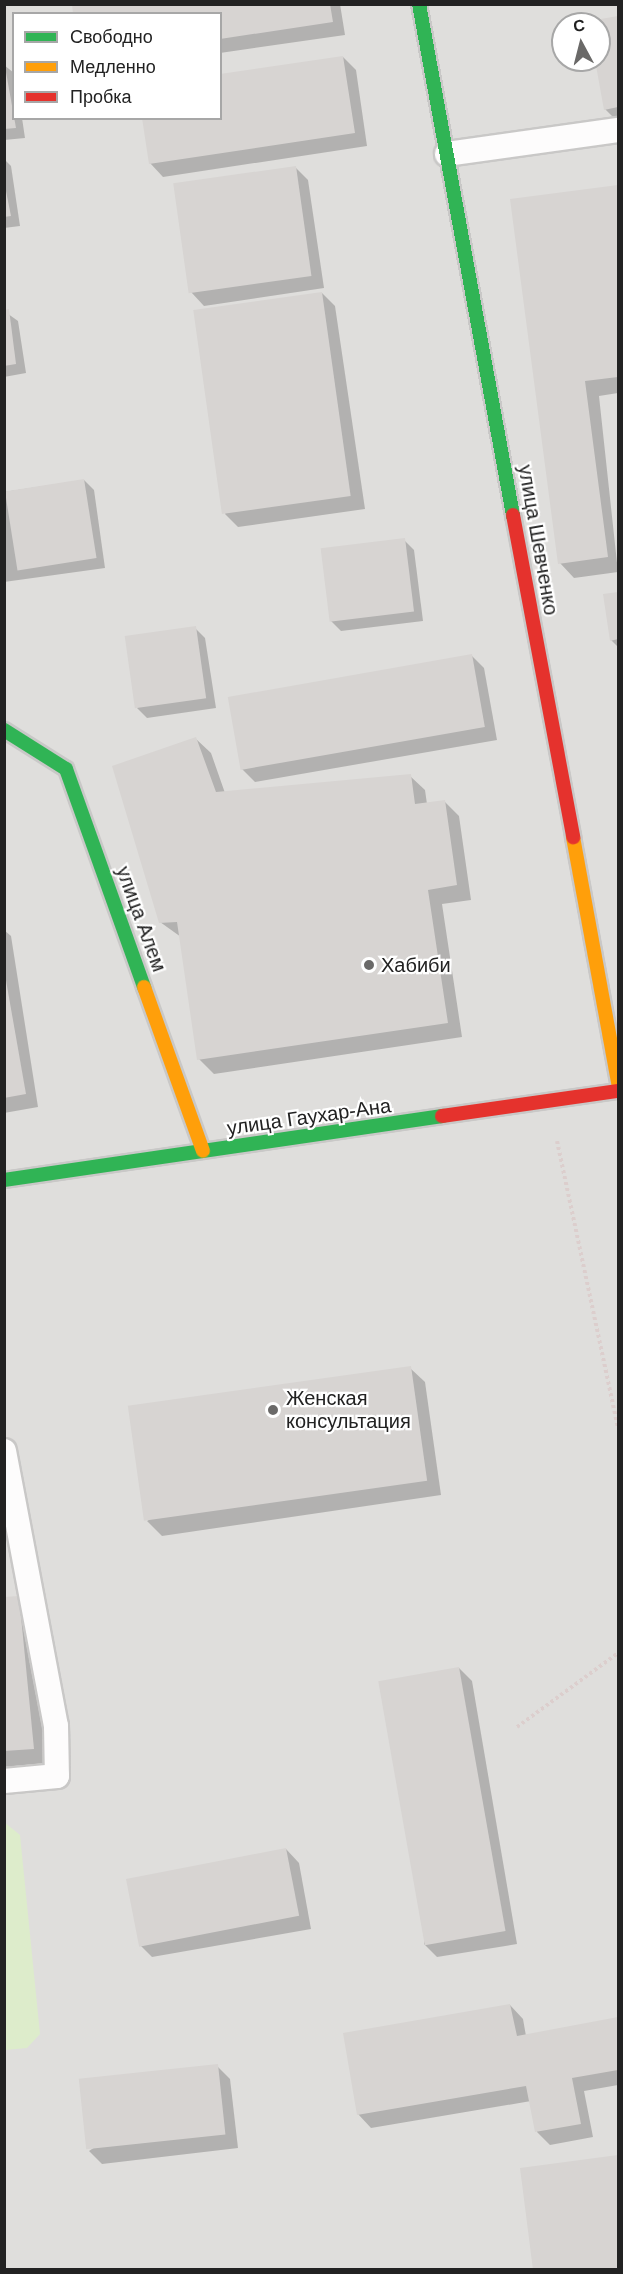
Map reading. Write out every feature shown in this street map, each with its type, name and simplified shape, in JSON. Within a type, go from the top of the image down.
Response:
[{"type":"street","name":"улица Шевченко","points":[[419,4],[618,1083]]},
{"type":"street","name":"улица Алем","points":[[4,730],[66,769],[203,1151]]},
{"type":"street","name":"улица Гаухар-Ана","points":[[4,1180],[549,1105],[618,1091]]},
{"type":"lane","points":[[447,154],[618,130]]},
{"type":"lane","points":[[4,1451],[56,1726],[57,1776],[4,1781]]},
{"type":"path","points":[[549,1105],[618,1429]]},
{"type":"path","points":[[517,1727],[618,1653]]},
{"type":"shaded area","points":[[5,5],[618,5],[618,2269],[5,2269]]},
{"type":"green space","points":[[4,1822],[20,1835],[40,2034],[27,2048],[5,2050]]},
{"type":"building","points":[[72,4],[330,4],[333,22],[222,39],[222,12],[73,12]]},
{"type":"building","points":[[618,16],[618,107],[604,110],[597,72],[611,72],[611,17]]},
{"type":"building","points":[[343,56],[355,133],[149,164],[142,120],[222,120],[222,74]]},
{"type":"building","points":[[4,61],[12,106],[12,120],[15,120],[16,128],[4,129]]},
{"type":"building","points":[[296,166],[311,276],[189,293],[173,183]]},
{"type":"building","points":[[4,181],[11,216],[4,217]]},
{"type":"building","points":[[618,185],[618,377],[585,381],[608,557],[558,564],[510,199]]},
{"type":"building","points":[[322,292],[351,496],[222,514],[193,310]]},
{"type":"building","points":[[9,309],[16,364],[4,366],[4,310]]},
{"type":"building","points":[[84,479],[97,558],[17,571],[5,492]]},
{"type":"building","points":[[405,538],[414,611],[330,622],[321,548]]},
{"type":"building","points":[[618,592],[618,639],[610,641],[603,594]]},
{"type":"building","points":[[196,626],[206,698],[135,708],[125,636]]},
{"type":"building","points":[[472,654],[485,727],[241,770],[228,697]]},
{"type":"building","points":[[196,737],[216,792],[411,774],[415,804],[445,800],[457,885],[428,890],[448,1023],[197,1060],[177,922],[159,923],[112,766]]},
{"type":"building","points":[[4,969],[26,1094],[4,1098]]},
{"type":"building","points":[[411,1366],[427,1481],[144,1521],[128,1406]]},
{"type":"building","points":[[19,1596],[34,1749],[4,1751],[4,1597]]},
{"type":"building","points":[[459,1667],[506,1931],[425,1945],[378,1681]]},
{"type":"building","points":[[286,1848],[299,1916],[139,1947],[126,1879]]},
{"type":"building","points":[[510,2004],[517,2036],[618,2017],[618,2070],[572,2078],[581,2124],[535,2132],[526,2086],[357,2115],[343,2033]]},
{"type":"building","points":[[218,2064],[225,2135],[86,2149],[79,2079]]},
{"type":"building","points":[[618,2155],[618,2270],[533,2270],[520,2168]]},
{"type":"traffic: fast","points":[[419,4],[513,515]]},
{"type":"traffic: fast","points":[[4,730],[66,769],[144,987]]},
{"type":"traffic: fast","points":[[4,1180],[442,1116]]},
{"type":"traffic: slow","points":[[573,837],[618,1083]]},
{"type":"traffic: slow","points":[[144,987],[203,1151]]},
{"type":"traffic: jam","points":[[513,515],[573,837]]},
{"type":"traffic: jam","points":[[442,1116],[618,1091]]},
{"type":"place","name":"Хабиби","points":[[369,965]]},
{"type":"place","name":"Женская консультация","points":[[273,1410]]}]
